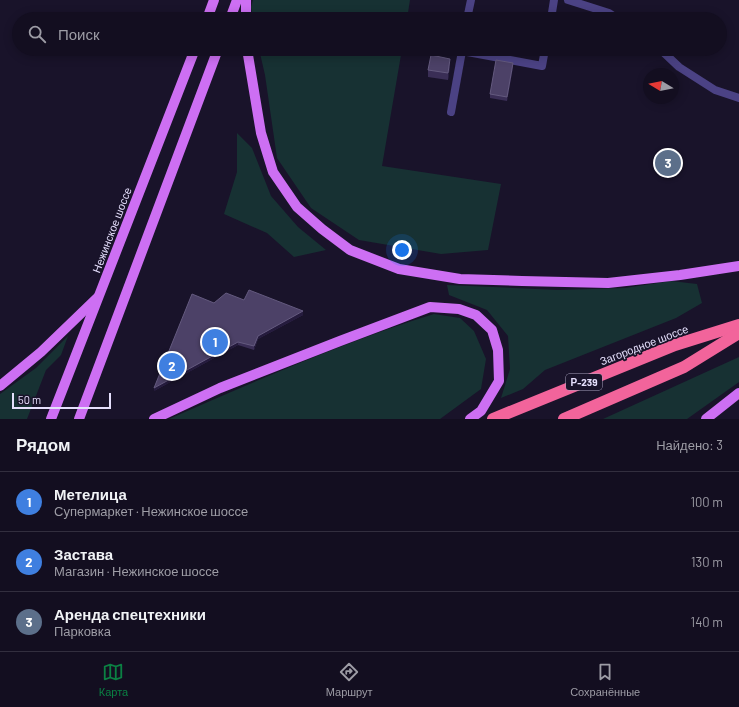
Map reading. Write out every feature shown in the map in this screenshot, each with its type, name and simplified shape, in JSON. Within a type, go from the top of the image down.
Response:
[{"type":"highway","name":"Загородное шоссе","points":[[493,419],[674,345],[739,325]]},
{"type":"highway","name":"Р-239","points":[[564,419],[684,367],[739,333]]},
{"type":"main road","points":[[209,12],[214,0]]},
{"type":"main road","points":[[233,12],[237,0]]},
{"type":"main road","points":[[246,0],[246,12]]},
{"type":"main road","name":"Нежинское шоссе","points":[[52,419],[192,56]]},
{"type":"main road","points":[[79,419],[215,56]]},
{"type":"main road","points":[[248,56],[261,133],[273,172],[297,207],[322,229],[350,250],[400,270],[460,278],[499,280],[608,282],[680,275],[739,266]]},
{"type":"main road","points":[[0,386],[41,352],[100,295]]},
{"type":"main road","points":[[154,419],[220,388],[340,340],[430,307],[459,308],[476,315],[492,330],[498,350],[498,381],[480,411],[470,419]]},
{"type":"main road","points":[[706,419],[739,394]]},
{"type":"lane","points":[[468,12],[471,0]]},
{"type":"lane","points":[[552,12],[554,0]]},
{"type":"lane","points":[[568,0],[606,12]]},
{"type":"lane","points":[[451,112],[461,56]]},
{"type":"lane","points":[[492,56],[542,66],[544,56]]},
{"type":"lane","points":[[667,56],[679,67],[715,90],[739,98]]},
{"type":"green space","points":[[253,0],[410,0],[408,12],[252,12],[251,7]]},
{"type":"green space","points":[[261,56],[401,56],[382,166],[501,184],[488,250],[441,254],[359,240],[311,208],[277,158],[265,75]]},
{"type":"green space","points":[[237,133],[252,148],[271,196],[298,227],[326,250],[294,257],[267,233],[224,214],[237,172]]},
{"type":"green space","points":[[671,281],[697,284],[702,303],[676,318],[545,370],[523,389],[501,398],[510,369],[508,336],[487,310],[449,295],[447,285],[558,290],[625,288]]},
{"type":"green space","points":[[434,314],[460,318],[474,331],[486,359],[481,389],[440,419],[169,419],[267,376],[366,337]]},
{"type":"green space","points":[[68,336],[61,355],[46,370],[27,419],[0,419],[0,394],[36,368]]},
{"type":"green space","points":[[739,357],[739,382],[687,419],[603,419]]},
{"type":"building","points":[[431,56],[450,59],[448,73],[428,70]]},
{"type":"building","points":[[496,60],[513,63],[507,97],[490,94]]},
{"type":"building","points":[[249,290],[303,311],[258,336],[254,346],[238,342],[154,388],[192,294],[214,303],[226,293],[244,300]]},
{"type":"place","name":"Аренда спецтехники","points":[[668,163]]},
{"type":"place","name":"Метелица","points":[[215,342]]},
{"type":"place","name":"Застава","points":[[172,366]]}]
